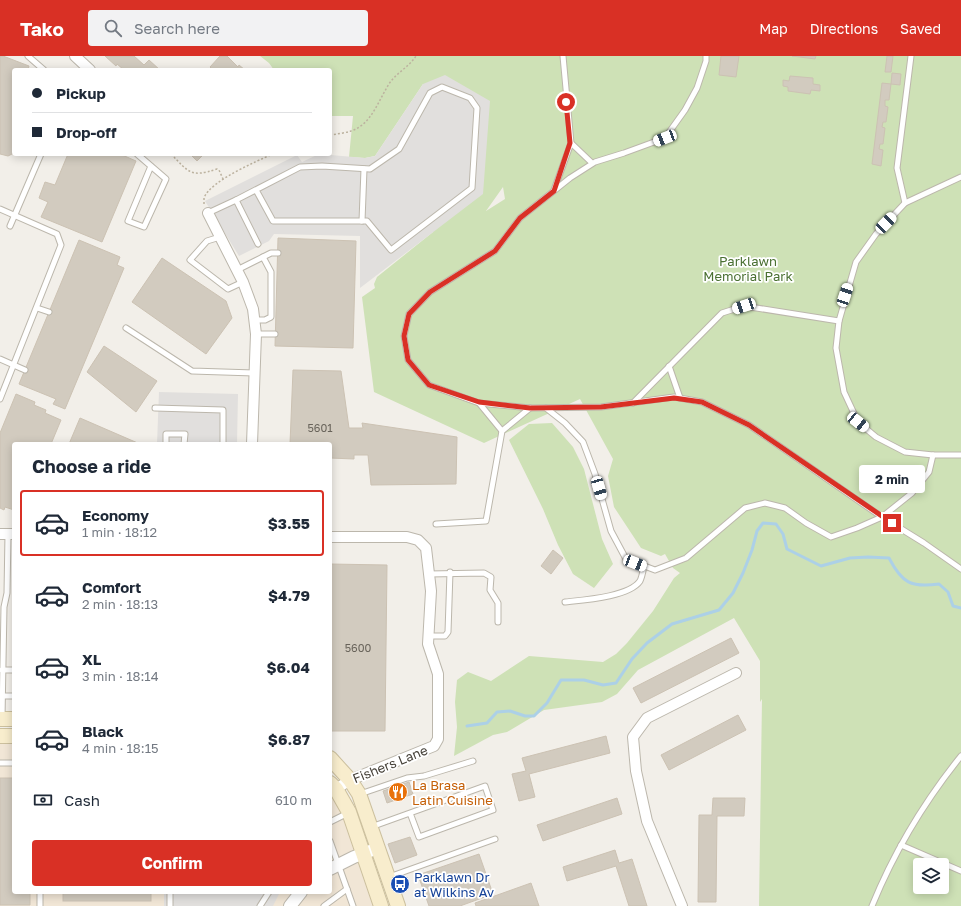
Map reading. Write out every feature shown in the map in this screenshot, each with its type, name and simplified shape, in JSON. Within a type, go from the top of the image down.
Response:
[{"type":"main road","points":[[0,736],[12,736]]},
{"type":"main road","points":[[332,760],[350,780],[359,794],[398,906]]},
{"type":"main road","points":[[333,786],[348,812],[381,906]]},
{"type":"street","points":[[75,56],[88,68]]},
{"type":"street","points":[[208,213],[243,282],[254,309],[256,334],[252,442]]},
{"type":"street","name":"Fishers Lane","points":[[332,537],[407,537],[418,540],[426,548],[431,591],[428,644],[438,674],[438,739],[434,746],[333,786]]},
{"type":"street","points":[[682,906],[647,821],[636,771],[633,738],[647,718],[736,673]]},
{"type":"street","points":[[334,866],[362,853],[378,848]]},
{"type":"street","points":[[290,906],[299,894]]},
{"type":"lane","points":[[28,56],[42,68]]},
{"type":"lane","points":[[554,191],[570,143],[562,56]]},
{"type":"lane","points":[[706,56],[706,61],[697,88],[685,110],[665,138],[592,163],[570,178],[520,218],[495,251],[430,292],[409,314],[404,336],[408,360],[429,385],[479,402],[530,408],[601,407],[674,398],[702,402],[749,425],[882,517],[924,543],[961,569]]},
{"type":"lane","points":[[905,203],[897,168],[911,56]]},
{"type":"lane","points":[[208,213],[300,167],[322,166],[370,169],[399,149],[430,93],[442,87],[470,98],[477,108],[472,188],[391,250],[367,221],[273,221],[256,190]]},
{"type":"lane","points":[[570,143],[592,163]]},
{"type":"lane","points":[[10,226],[40,156]]},
{"type":"lane","points":[[140,156],[166,179],[144,227],[128,221],[151,166]]},
{"type":"lane","points":[[362,221],[364,169]]},
{"type":"lane","points":[[961,177],[905,203],[876,234],[856,262],[839,321],[836,348],[844,392],[858,422],[876,437],[905,452],[933,455],[961,455]]},
{"type":"lane","points":[[236,200],[258,244]]},
{"type":"lane","points":[[0,209],[57,234],[61,245],[0,399]]},
{"type":"lane","points":[[220,237],[207,241],[190,260],[228,289],[243,282]]},
{"type":"lane","points":[[237,270],[263,258],[270,253],[278,253]]},
{"type":"lane","points":[[255,320],[265,320],[271,317],[270,272],[263,258]]},
{"type":"lane","points":[[633,403],[722,313],[744,306],[839,321]]},
{"type":"lane","points":[[37,308],[49,312]]},
{"type":"lane","points":[[126,328],[192,371],[254,373]]},
{"type":"lane","points":[[256,334],[275,334]]},
{"type":"lane","points":[[0,359],[25,370]]},
{"type":"lane","points":[[669,366],[680,398]]},
{"type":"lane","points":[[479,402],[502,431]]},
{"type":"lane","points":[[155,408],[223,410],[223,442]]},
{"type":"lane","points":[[436,524],[486,521],[502,431],[530,408]]},
{"type":"lane","points":[[546,408],[565,423],[583,442],[595,474],[611,531],[626,559],[655,570],[686,558],[745,508],[765,503],[785,508],[806,523],[831,537],[857,528],[882,517],[912,492],[929,472],[933,455]]},
{"type":"lane","points":[[166,442],[166,434],[185,434],[184,442]]},
{"type":"lane","points":[[5,719],[2,696],[4,607],[11,568],[7,534]]},
{"type":"lane","points":[[565,602],[612,596],[635,586],[640,581],[644,566]]},
{"type":"lane","points":[[429,574],[450,572],[484,573],[491,578],[490,590],[498,603],[498,622]]},
{"type":"lane","points":[[428,636],[445,636],[448,632],[450,572]]},
{"type":"lane","points":[[7,593],[12,593]]},
{"type":"lane","points":[[2,670],[12,670]]},
{"type":"lane","points":[[2,696],[12,696]]},
{"type":"lane","points":[[872,906],[884,876],[913,824],[961,756]]},
{"type":"lane","points":[[359,794],[407,778],[424,776],[473,761]]},
{"type":"lane","points":[[0,763],[12,763]]},
{"type":"lane","points":[[371,827],[485,786],[493,810],[419,837],[410,813]]},
{"type":"lane","points":[[332,821],[348,812]]},
{"type":"lane","points":[[388,877],[495,839]]},
{"type":"lane","points":[[901,845],[961,871]]},
{"type":"lane","points":[[332,854],[334,866],[347,889],[352,906]]},
{"type":"lane","points":[[324,906],[347,889]]},
{"type":"lane","points":[[40,894],[40,906]]},
{"type":"lane","points":[[170,894],[170,906]]},
{"type":"lane","points":[[260,906],[268,894]]},
{"type":"path","points":[[332,135],[352,131],[364,124],[373,114],[389,84],[400,71],[413,62],[416,56]]},
{"type":"path","points":[[173,156],[188,172],[196,174],[216,169],[219,170],[223,179]]},
{"type":"path","points":[[208,213],[204,207],[204,198],[212,188],[223,179],[244,167],[269,156]]},
{"type":"shaded area","points":[[445,75],[490,101],[483,194],[360,288],[360,236],[274,234],[269,241],[239,256],[205,201],[295,156],[298,156],[302,162],[315,156],[332,155],[365,158],[375,156],[423,84]]},
{"type":"shaded area","points":[[159,392],[238,394],[237,442],[157,442]]},
{"type":"shaded area","points":[[0,736],[12,736],[12,894],[332,894],[332,788],[381,906],[0,906]]},
{"type":"shaded area","points":[[164,894],[279,894],[273,906],[164,906]]},
{"type":"green space","name":"Parklawn Memorial Park","points":[[260,56],[961,56],[961,906],[759,906],[762,699],[760,702],[760,661],[734,618],[638,670],[617,694],[602,702],[544,710],[507,732],[493,735],[454,756],[457,727],[455,702],[457,680],[468,672],[491,681],[529,656],[603,662],[616,654],[627,643],[653,611],[674,578],[680,573],[673,568],[665,554],[661,556],[641,548],[614,507],[608,476],[613,459],[580,399],[484,443],[374,392],[362,297],[375,288],[374,284],[377,277],[433,232],[423,84],[375,156],[365,158],[349,157],[353,116],[332,116],[332,68],[273,68]],"holes":[[[503,187],[505,199],[486,211]]]},
{"type":"green space","points":[[552,423],[573,447],[584,469],[602,539],[613,564],[594,588],[573,574],[509,440],[529,424]]},
{"type":"building","points":[[0,56],[3,56],[29,66],[28,68],[12,68],[12,154],[8,156],[0,154]]},
{"type":"building","points":[[105,56],[134,56],[144,65],[149,60],[158,68],[122,68],[117,64],[116,66]]},
{"type":"building","points":[[220,56],[227,56],[238,67],[239,65],[243,68],[211,68],[210,67]]},
{"type":"building","points":[[721,56],[739,56],[736,77],[719,75]]},
{"type":"building","points":[[792,56],[816,56],[815,59]]},
{"type":"building","points":[[887,56],[893,56],[891,72],[885,72]]},
{"type":"building","points":[[892,73],[901,74],[900,85],[891,84]]},
{"type":"building","points":[[790,76],[813,78],[813,84],[820,85],[820,91],[811,90],[810,94],[788,91],[788,87],[783,86],[783,80],[789,81]]},
{"type":"building","points":[[882,83],[891,84],[889,100],[885,100],[885,106],[888,107],[886,122],[883,122],[882,127],[885,128],[883,144],[880,144],[879,149],[883,150],[881,166],[872,164]]},
{"type":"building","points":[[67,156],[125,156],[136,161],[102,242],[41,217],[48,202],[39,198],[45,182],[55,185]]},
{"type":"building","points":[[192,156],[202,156],[197,161]]},
{"type":"building","points":[[278,238],[356,241],[353,348],[275,346]]},
{"type":"building","points":[[79,240],[120,257],[117,265],[124,268],[65,409],[53,404],[56,399],[19,384]]},
{"type":"building","points":[[162,258],[226,301],[232,318],[206,354],[132,302]]},
{"type":"building","points":[[104,346],[157,381],[136,412],[87,372]]},
{"type":"building","points":[[293,370],[341,371],[349,428],[363,428],[362,423],[457,437],[456,484],[371,485],[368,455],[354,455],[354,459],[332,458],[332,442],[290,442]]},
{"type":"building","points":[[16,394],[35,402],[34,405],[46,410],[45,413],[61,420],[52,442],[12,442],[12,509],[5,507],[4,510],[0,508],[0,433]]},
{"type":"building","points":[[80,418],[135,442],[70,442]]},
{"type":"building","points":[[553,550],[563,558],[551,574],[541,566]]},
{"type":"building","points":[[332,564],[387,565],[385,731],[332,731]]},
{"type":"building","points":[[731,638],[739,653],[641,703],[633,688]]},
{"type":"building","points":[[738,715],[746,730],[669,770],[661,755]]},
{"type":"building","points":[[606,736],[610,753],[529,774],[535,797],[519,801],[512,774],[526,771],[522,758]]},
{"type":"building","points":[[0,778],[12,778],[12,894],[30,894],[30,905],[0,905]]},
{"type":"building","name":"La Brasa Latin Cuisine","points":[[409,782],[413,794],[387,803],[383,791]]},
{"type":"building","points":[[617,798],[622,814],[543,841],[537,825]]},
{"type":"building","points":[[713,798],[745,798],[744,816],[717,816],[716,902],[698,902],[699,815],[712,815]]},
{"type":"building","points":[[410,837],[417,855],[395,863],[388,844]]},
{"type":"building","points":[[615,850],[619,863],[632,859],[647,906],[629,906],[616,866],[567,881],[563,867]]},
{"type":"building","points":[[479,854],[493,894],[460,906],[429,906],[418,875]]},
{"type":"building","points":[[531,883],[539,906],[476,906],[475,903]]},
{"type":"building","points":[[63,894],[151,894],[151,901],[63,901]]},
{"type":"waterway","points":[[467,726],[487,723],[497,712],[510,711],[525,716],[534,716],[547,703],[561,680],[584,680],[603,685],[616,683],[632,659],[647,643],[672,624],[719,610],[733,593],[752,550],[757,531],[763,523],[776,524],[783,534],[787,549],[821,566],[850,558],[889,558],[898,573],[908,582],[921,585],[939,584],[948,592],[953,606],[961,608]]},
{"type":"place","name":"La Brasa Latin Cuisine","points":[[398,792]]},
{"type":"place","name":"Parklawn Dr at Wilkins Av","points":[[400,884]]},
{"type":"route","points":[[566,102],[570,143],[554,191],[520,218],[495,251],[430,292],[409,314],[404,336],[408,360],[429,385],[479,402],[530,408],[601,407],[674,398],[702,402],[749,425],[892,523]]}]
